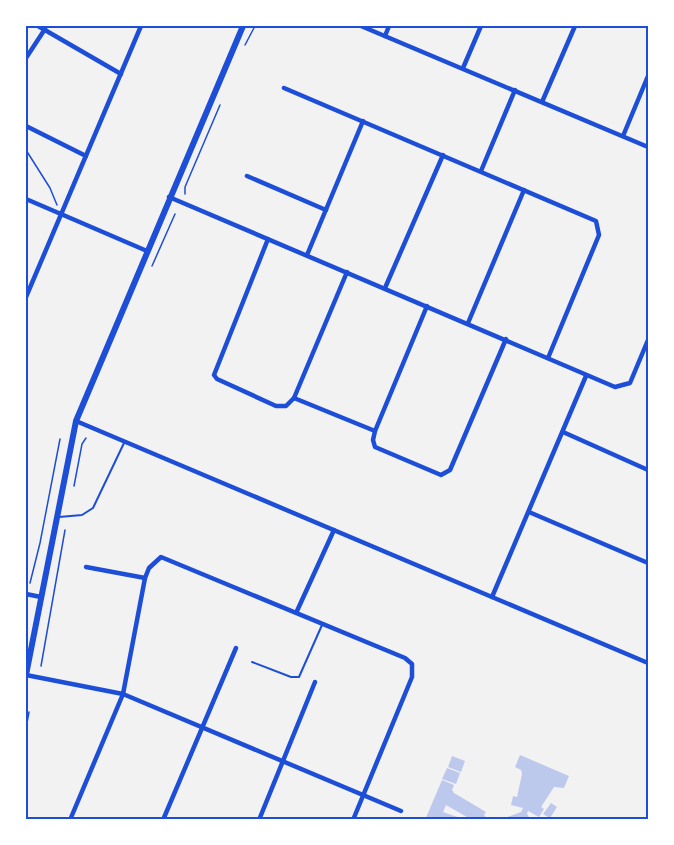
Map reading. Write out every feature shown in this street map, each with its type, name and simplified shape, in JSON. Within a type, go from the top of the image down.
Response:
[{"type":"street","points":[[38,26],[121,74]]},
{"type":"street","points":[[26,297],[141,26]]},
{"type":"street","points":[[243,26],[76,420],[26,675],[123,694],[401,812]]},
{"type":"street","points":[[361,26],[648,147]]},
{"type":"street","points":[[385,36],[389,26]]},
{"type":"street","points":[[463,68],[481,26]]},
{"type":"street","points":[[543,102],[575,26]]},
{"type":"street","points":[[26,58],[45,29]]},
{"type":"street","points":[[623,136],[648,76]]},
{"type":"street","points":[[284,87],[591,217],[599,225],[599,235],[548,358]]},
{"type":"street","points":[[481,171],[515,90]]},
{"type":"street","points":[[307,255],[363,121]]},
{"type":"street","points":[[26,126],[86,156]]},
{"type":"street","points":[[385,288],[443,155]]},
{"type":"street","points":[[247,176],[326,210]]},
{"type":"street","points":[[468,323],[524,190]]},
{"type":"street","points":[[169,197],[615,387],[626,386],[630,382],[648,340]]},
{"type":"street","points":[[26,199],[147,251]]},
{"type":"street","points":[[268,239],[214,375],[217,379],[276,406],[286,406],[294,398],[347,272]]},
{"type":"street","points":[[427,306],[373,440],[375,447],[441,475],[454,465],[506,339]]},
{"type":"street","points":[[492,597],[586,376]]},
{"type":"street","points":[[294,398],[375,431]]},
{"type":"street","points":[[76,420],[648,663]]},
{"type":"street","points":[[563,432],[648,470]]},
{"type":"street","points":[[529,512],[648,563]]},
{"type":"street","points":[[297,611],[334,530]]},
{"type":"street","points":[[70,819],[123,694],[145,578],[153,562],[161,557],[297,611],[405,658],[413,666],[412,677],[353,819]]},
{"type":"street","points":[[86,567],[145,578]]},
{"type":"street","points":[[26,594],[41,597]]},
{"type":"street","points":[[163,819],[236,648]]},
{"type":"street","points":[[258,819],[315,682]]},
{"type":"lane","points":[[56,518],[82,515],[93,508],[125,441]]},
{"type":"lane","points":[[252,662],[291,677],[299,676],[322,622]]},
{"type":"path","points":[[245,45],[255,26]]},
{"type":"path","points":[[185,194],[185,187],[220,105]]},
{"type":"path","points":[[26,150],[50,188],[61,214]]},
{"type":"path","points":[[152,266],[175,214]]},
{"type":"path","points":[[74,486],[82,444],[86,438]]},
{"type":"path","points":[[30,583],[60,439]]},
{"type":"path","points":[[41,666],[65,530]]},
{"type":"path","points":[[26,728],[29,712]]},
{"type":"building","points":[[520,755],[569,776],[564,788],[554,787],[541,807],[544,809],[539,817],[528,811],[527,814],[531,820],[499,820],[521,812],[523,808],[511,805],[513,796],[517,797],[522,774],[521,770],[515,767]]},
{"type":"building","points":[[452,756],[465,761],[461,772],[448,767]]},
{"type":"building","points":[[447,768],[460,773],[456,784],[442,779]]},
{"type":"building","points":[[442,780],[454,785],[452,790],[454,793],[486,812],[484,815],[488,820],[472,820],[446,805],[443,812],[466,820],[425,820]]},
{"type":"building","points":[[551,803],[557,807],[550,818],[543,814]]}]
